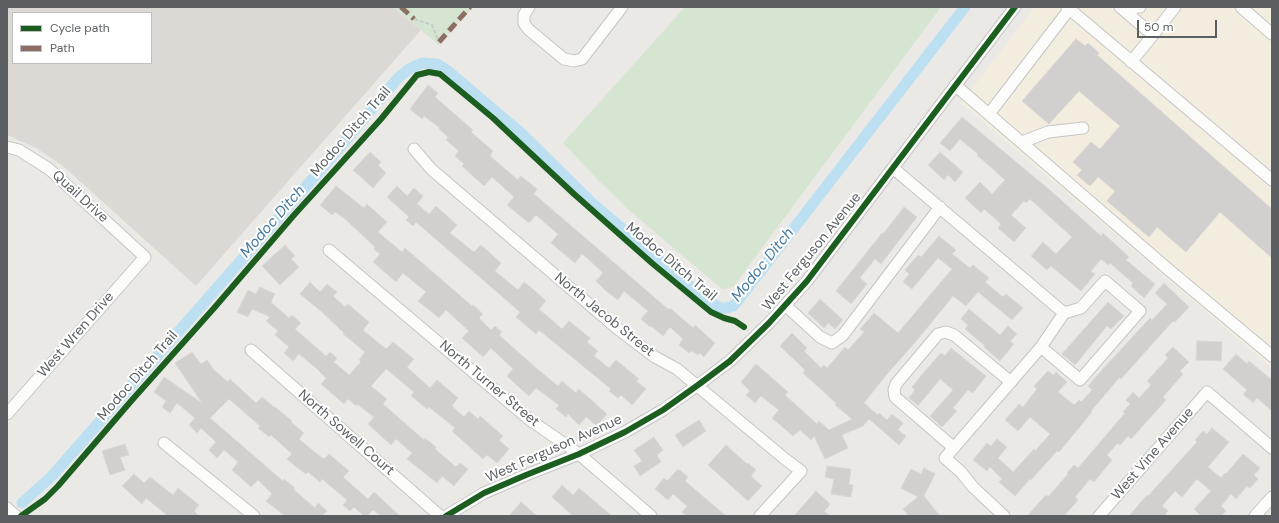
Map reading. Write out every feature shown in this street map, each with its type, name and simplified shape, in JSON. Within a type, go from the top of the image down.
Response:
[{"type":"street","points":[[529,7],[524,15],[524,23],[528,29],[564,59],[574,61],[582,59],[622,7]]},
{"type":"street","name":"West Ferguson Avenue","points":[[446,516],[484,493],[579,454],[626,432],[663,410],[698,386],[730,361],[786,306],[811,276],[1015,7]]},
{"type":"street","points":[[1140,7],[1134,7],[1125,11],[1153,35]]},
{"type":"street","points":[[1131,62],[1175,7]]},
{"type":"street","points":[[1241,7],[1271,31]]},
{"type":"street","points":[[989,114],[1069,8],[1131,62],[1271,178]]},
{"type":"street","points":[[956,85],[1169,270],[1272,356]]},
{"type":"street","points":[[1022,142],[1048,132],[1084,128]]},
{"type":"street","name":"Quail Drive","points":[[7,147],[19,150],[49,169],[145,256]]},
{"type":"street","name":"North Jacob Street","points":[[414,149],[431,169],[618,329],[650,354],[678,369],[801,471],[760,516]]},
{"type":"street","points":[[894,168],[1064,313]]},
{"type":"street","points":[[786,306],[820,337],[832,343],[843,335],[940,208]]},
{"type":"street","name":"North Turner Street","points":[[329,250],[530,420],[579,454],[651,516]]},
{"type":"street","name":"West Wren Drive","points":[[7,414],[145,256]]},
{"type":"street","points":[[1004,516],[973,487],[961,472],[945,458],[1041,347],[1064,313],[1081,308],[1104,281],[1140,311],[1080,380],[1041,347]]},
{"type":"street","points":[[954,448],[895,397],[894,390],[896,384],[938,334],[946,332],[954,335],[1011,382]]},
{"type":"street","name":"North Sowell Court","points":[[251,350],[440,516]]},
{"type":"street","name":"West Vine Avenue","points":[[1099,516],[1207,392],[1272,448]]},
{"type":"street","points":[[164,443],[254,516]]},
{"type":"street","points":[[1255,516],[1272,497]]},
{"type":"street","points":[[7,508],[16,516]]},
{"type":"path","points":[[414,19],[432,25],[440,42],[437,50]]},
{"type":"shaded area","points":[[7,7],[393,7],[421,30],[196,286],[63,166],[36,148],[7,135]]},
{"type":"shaded area","points":[[1035,7],[1272,7],[1272,368],[961,103]]},
{"type":"green space","points":[[393,7],[473,7],[439,45]]},
{"type":"green space","points":[[685,7],[941,7],[733,287],[722,289],[631,212],[563,143]]},
{"type":"building","points":[[1076,39],[1085,46],[1088,43],[1099,53],[1097,55],[1272,209],[1272,258],[1220,212],[1186,252],[1157,227],[1149,237],[1107,201],[1115,191],[1098,177],[1090,186],[1077,175],[1082,170],[1073,162],[1091,142],[1100,149],[1120,126],[1079,91],[1049,124],[1022,101]]},
{"type":"building","points":[[428,85],[438,93],[435,97],[473,130],[471,132],[493,151],[490,156],[518,180],[521,176],[537,189],[534,194],[669,310],[670,308],[693,328],[695,325],[715,343],[704,357],[700,353],[698,355],[692,351],[689,353],[679,345],[683,339],[670,327],[663,336],[651,326],[650,327],[641,319],[648,311],[624,291],[618,300],[605,290],[596,281],[603,273],[582,254],[575,263],[551,243],[558,234],[536,215],[529,223],[507,205],[514,197],[492,177],[484,186],[462,166],[464,164],[455,156],[459,151],[446,140],[448,137],[439,129],[440,128],[424,116],[422,119],[410,109]]},
{"type":"building","points":[[962,117],[1051,191],[1101,236],[1103,233],[1129,257],[1126,260],[1155,284],[1144,298],[1131,286],[1133,283],[1110,263],[1108,265],[1101,259],[1091,271],[1095,274],[1081,291],[1051,266],[1047,270],[1031,256],[1043,242],[1056,254],[1072,237],[1030,199],[1026,203],[1024,201],[1011,215],[1026,228],[1014,242],[998,228],[1001,224],[984,209],[981,213],[965,198],[980,182],[992,194],[1005,180],[960,139],[950,151],[940,143]]},
{"type":"building","points":[[370,152],[381,162],[378,165],[386,173],[373,188],[353,170]]},
{"type":"building","points":[[940,152],[963,172],[955,182],[948,175],[944,180],[928,165]]},
{"type":"building","points":[[336,186],[364,208],[367,204],[387,222],[378,232],[402,252],[405,248],[472,306],[473,305],[483,314],[479,318],[491,330],[495,326],[502,332],[499,335],[558,386],[562,381],[576,393],[579,389],[607,414],[597,426],[586,417],[579,425],[568,414],[566,417],[556,409],[559,405],[536,388],[529,396],[507,376],[513,369],[491,348],[483,357],[462,338],[469,331],[446,310],[439,318],[418,301],[426,292],[403,273],[396,282],[373,262],[380,254],[374,249],[375,247],[344,218],[335,212],[332,215],[320,205]]},
{"type":"building","points":[[397,186],[407,196],[414,188],[423,196],[417,204],[429,214],[436,206],[457,225],[450,233],[474,252],[481,245],[501,263],[495,271],[518,290],[524,282],[546,301],[539,309],[562,329],[569,321],[590,338],[587,342],[598,351],[594,356],[609,368],[616,360],[639,379],[636,381],[646,389],[632,405],[621,395],[618,398],[609,391],[611,389],[539,330],[536,334],[516,317],[520,312],[416,222],[413,226],[406,220],[409,217],[387,197]]},
{"type":"building","points":[[904,207],[917,217],[881,264],[875,259],[860,278],[867,284],[851,304],[836,291]]},
{"type":"building","points":[[939,236],[956,250],[952,254],[970,268],[973,265],[989,278],[985,282],[1003,297],[1006,294],[1023,308],[1012,320],[978,292],[966,306],[953,296],[864,403],[878,415],[879,413],[887,420],[892,414],[903,423],[898,430],[906,436],[899,445],[869,419],[863,426],[842,435],[848,448],[825,459],[814,436],[811,440],[800,430],[793,436],[772,418],[779,410],[761,396],[755,403],[746,395],[750,391],[741,382],[756,364],[788,392],[785,395],[817,424],[819,421],[829,430],[852,419],[835,405],[836,403],[803,373],[805,370],[780,346],[792,333],[807,348],[804,351],[821,368],[824,365],[827,368],[845,347],[848,350],[864,332],[860,329],[874,313],[898,333],[952,269],[938,258],[912,289],[903,282],[909,274],[905,270],[918,255],[921,257]]},
{"type":"building","points":[[285,245],[295,256],[291,259],[299,267],[280,285],[262,266]]},
{"type":"building","points":[[310,282],[320,292],[327,284],[337,292],[333,296],[345,307],[348,304],[369,322],[363,330],[386,349],[393,342],[414,359],[407,367],[430,388],[437,380],[458,398],[452,406],[464,417],[469,411],[478,419],[480,416],[503,436],[499,440],[509,449],[497,463],[487,455],[483,459],[452,431],[455,428],[429,407],[427,409],[411,396],[414,392],[386,369],[371,386],[387,399],[383,404],[424,440],[425,438],[436,447],[435,449],[456,467],[460,463],[468,469],[454,486],[442,476],[437,483],[407,459],[412,453],[396,439],[391,445],[368,424],[374,417],[357,404],[356,406],[348,399],[344,404],[321,384],[326,378],[299,354],[293,361],[284,353],[289,347],[275,335],[278,331],[266,321],[270,317],[252,309],[248,317],[237,312],[248,290],[256,294],[260,287],[275,294],[271,302],[289,318],[292,315],[301,323],[295,329],[326,356],[330,352],[337,358],[334,362],[349,375],[361,362],[359,360],[365,352],[343,334],[344,333],[322,312],[300,294]]},
{"type":"building","points":[[1164,283],[1189,307],[1175,322],[1173,321],[1121,379],[1119,378],[1059,452],[1057,451],[1015,496],[999,482],[1002,479],[990,467],[987,471],[973,460],[987,443],[991,446],[997,439],[1007,447],[998,458],[1013,472],[1050,434],[1030,417],[1018,431],[1005,420],[1019,404],[1023,407],[1037,389],[1034,386],[1048,371],[1053,375],[1056,372],[1067,382],[1058,392],[1074,405],[1079,400],[1081,402],[1092,390],[1088,386],[1102,370],[1150,318],[1152,320],[1167,304],[1155,293]]},
{"type":"building","points":[[820,299],[843,320],[835,329],[828,323],[824,328],[808,313]]},
{"type":"building","points":[[1108,302],[1124,316],[1111,329],[1107,326],[1075,365],[1062,354]]},
{"type":"building","points":[[969,309],[1000,335],[1008,326],[1017,334],[1010,341],[1014,344],[1000,361],[965,329],[968,325],[961,319]]},
{"type":"building","points":[[1197,341],[1222,342],[1221,361],[1196,360]]},
{"type":"building","points":[[1173,347],[1189,362],[1180,371],[1183,374],[1163,397],[1166,400],[1131,439],[1128,436],[1120,445],[1118,443],[1107,455],[1112,460],[1094,482],[1090,479],[1075,497],[1078,500],[1064,516],[1027,516],[1046,495],[1048,497],[1074,465],[1078,468],[1125,413],[1123,412],[1130,404],[1126,400],[1133,392],[1139,398],[1151,385],[1147,381],[1168,358],[1165,355]]},
{"type":"building","points":[[951,348],[986,376],[973,393],[968,390],[953,408],[957,411],[942,427],[930,416],[953,390],[940,379],[918,406],[909,398],[915,390],[912,387],[925,371],[941,353],[945,356]]},
{"type":"building","points":[[192,352],[201,364],[207,360],[214,370],[228,382],[230,379],[256,403],[262,397],[275,407],[304,433],[299,439],[324,459],[329,454],[349,471],[343,477],[368,499],[374,492],[400,516],[381,516],[373,510],[367,516],[364,516],[354,507],[350,511],[343,505],[347,500],[322,479],[320,482],[308,472],[306,474],[295,466],[287,459],[292,454],[271,435],[269,437],[258,428],[260,426],[229,399],[210,418],[283,481],[284,479],[295,488],[294,490],[315,508],[318,503],[327,511],[323,515],[324,516],[285,516],[266,501],[272,494],[258,480],[251,487],[232,470],[238,462],[224,450],[217,458],[209,450],[216,442],[201,428],[197,433],[189,425],[195,418],[177,403],[170,413],[162,407],[166,401],[154,392],[164,377],[202,403],[175,363]]},
{"type":"building","points":[[1236,354],[1247,364],[1249,361],[1272,380],[1272,411],[1257,398],[1253,403],[1243,394],[1247,390],[1223,369]]},
{"type":"building","points":[[699,420],[706,431],[683,447],[675,435]]},
{"type":"building","points":[[1212,428],[1229,442],[1208,467],[1221,478],[1243,454],[1260,468],[1254,475],[1258,479],[1250,488],[1247,486],[1236,499],[1231,494],[1221,506],[1226,511],[1221,516],[1201,516],[1194,509],[1211,491],[1197,479],[1182,497],[1175,491],[1162,506],[1168,511],[1164,516],[1129,516],[1197,442],[1195,440],[1203,431],[1207,434]]},
{"type":"building","points":[[654,437],[663,450],[657,455],[661,462],[640,476],[634,466],[642,461],[634,450]]},
{"type":"building","points":[[125,444],[129,455],[120,457],[125,470],[110,475],[102,451]]},
{"type":"building","points":[[726,445],[756,470],[751,476],[762,486],[748,501],[708,465]]},
{"type":"building","points":[[827,466],[851,469],[849,484],[853,485],[851,497],[831,494],[834,479],[825,477]]},
{"type":"building","points":[[924,468],[935,474],[924,496],[940,516],[909,516],[903,509],[918,497],[901,488],[911,469],[921,474]]},
{"type":"building","points":[[677,470],[680,470],[688,477],[685,481],[726,516],[687,516],[682,512],[687,506],[673,494],[668,500],[655,489],[664,478],[667,481]]},
{"type":"building","points":[[134,474],[144,483],[150,477],[173,495],[178,488],[199,505],[194,511],[199,516],[168,516],[146,498],[142,504],[122,486]]},
{"type":"building","points":[[562,485],[573,495],[579,488],[612,516],[573,516],[552,497]]},
{"type":"building","points":[[816,491],[829,503],[829,506],[824,511],[830,516],[794,516]]},
{"type":"building","points":[[521,502],[537,516],[509,516]]},
{"type":"waterway","name":"Modoc Ditch","points":[[22,503],[52,476],[330,159],[398,78],[409,69],[422,63],[437,64],[448,71],[521,133],[593,204],[708,301],[721,308],[725,308],[733,306],[736,303],[965,7]]},
{"type":"waterway","name":"Modoc Ditch","points":[[728,308],[729,312]]},
{"type":"marked path","points":[[401,7],[414,19]]},
{"type":"marked path","points":[[439,42],[470,7]]},
{"type":"cycle path","points":[[446,516],[484,493],[579,454],[625,432],[663,410],[730,361],[769,323],[807,281],[1015,7]]},
{"type":"cycle path","name":"Modoc Ditch Trail","points":[[21,516],[45,499],[58,486],[294,215],[381,119],[417,75],[429,72],[440,74],[493,118],[574,194],[653,264],[711,312],[735,321],[744,327]]}]
